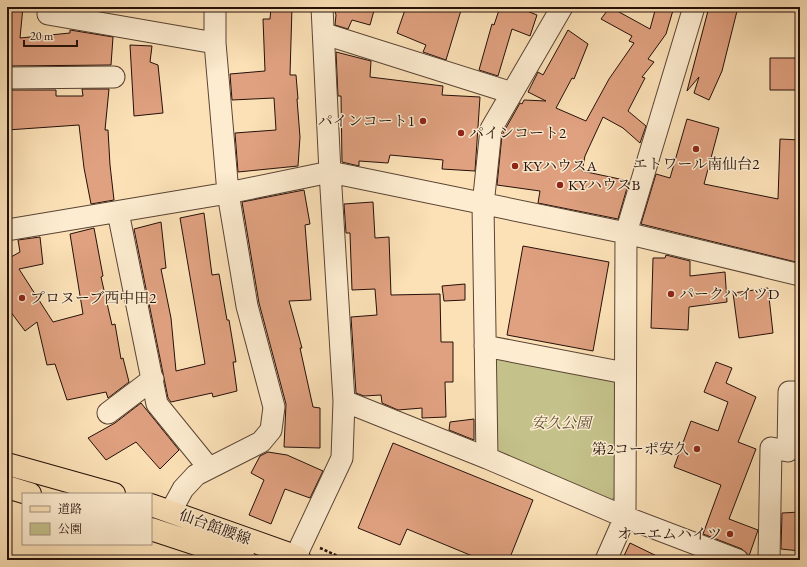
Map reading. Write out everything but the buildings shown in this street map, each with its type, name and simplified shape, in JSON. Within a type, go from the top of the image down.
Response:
[{"type":"main road","points":[[7,464],[110,493]]},
{"type":"main road","points":[[7,488],[26,493]]},
{"type":"main road","name":"仙台館腰線","points":[[161,508],[296,559]]},
{"type":"main road","name":"仙台館腰線","points":[[152,529],[245,560]]},
{"type":"street","points":[[49,7],[48,14],[215,42]]},
{"type":"street","points":[[161,508],[183,489],[196,475],[261,442],[271,430],[274,406],[247,306],[228,193],[215,42],[216,7]]},
{"type":"street","points":[[296,559],[342,458],[344,401],[330,172],[325,34],[322,7]]},
{"type":"street","points":[[487,458],[483,205],[491,129],[562,7]]},
{"type":"street","points":[[606,560],[625,517],[626,233],[694,7]]},
{"type":"street","points":[[325,34],[512,93]]},
{"type":"street","points":[[7,78],[114,77]]},
{"type":"street","points":[[7,230],[228,193],[330,172],[483,205],[626,233],[800,275]]},
{"type":"street","points":[[118,212],[154,379],[157,404],[209,468]]},
{"type":"street","points":[[485,346],[625,373]]},
{"type":"street","points":[[108,413],[154,379]]},
{"type":"street","points":[[769,560],[771,448],[788,451],[789,392],[800,392]]},
{"type":"street","points":[[344,401],[487,458],[625,517],[738,560]]},
{"type":"path","points":[[318,548],[347,560]]},
{"type":"green space","name":"安久公園","points":[[500,355],[614,378],[616,388],[615,497],[608,503],[499,455],[495,449],[493,360]]},
{"type":"place","name":"パインコート1","points":[[423,121]]},
{"type":"place","name":"パインコート2","points":[[461,133]]},
{"type":"place","name":"エトワール南仙台2","points":[[696,149]]},
{"type":"place","name":"KYハウスA","points":[[515,166]]},
{"type":"place","name":"KYハウスB","points":[[560,185]]},
{"type":"place","name":"パークハイツD","points":[[671,294]]},
{"type":"place","name":"プロヌーブ西中田2","points":[[22,298]]},
{"type":"place","name":"第2コーポ安久","points":[[697,449]]},
{"type":"place","name":"オーエムハイツ","points":[[730,534]]}]
